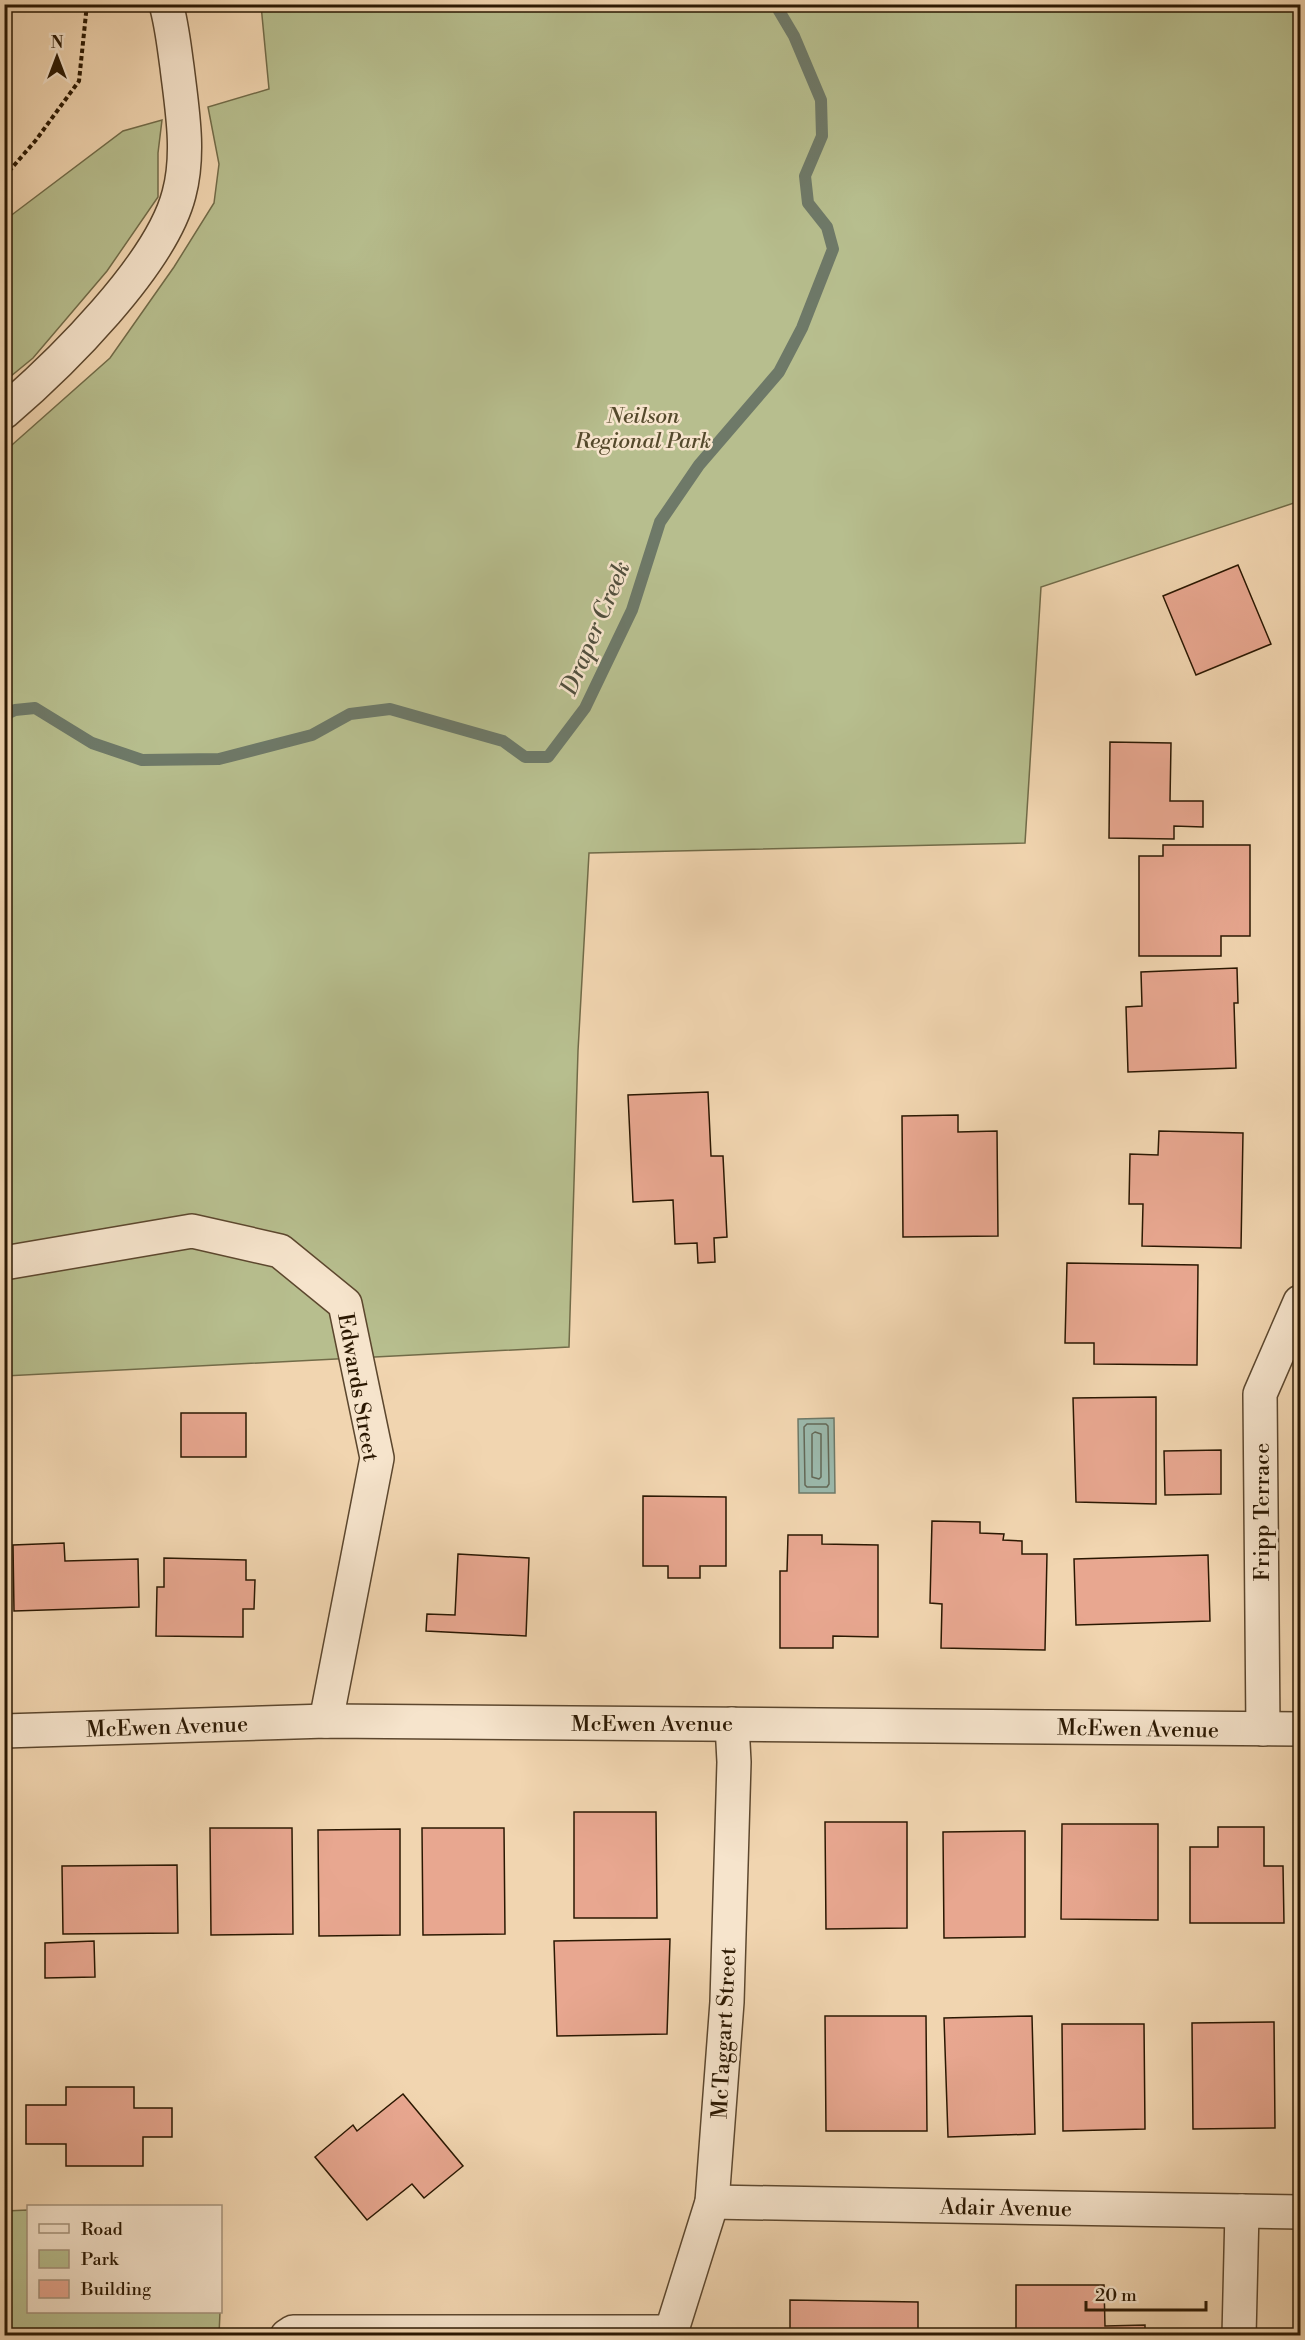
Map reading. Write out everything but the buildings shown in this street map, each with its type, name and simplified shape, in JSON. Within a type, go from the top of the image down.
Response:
[{"type":"street","points":[[4,412],[75,344],[134,279],[164,231],[179,195],[185,158],[182,108],[171,20],[166,4]]},
{"type":"street","name":"Edwards Street","points":[[4,1263],[192,1231],[280,1251],[345,1304],[377,1458],[326,1721]]},
{"type":"street","name":"Fripp Terrace","points":[[1263,1729],[1260,1394],[1300,1302]]},
{"type":"street","name":"McEwen Avenue","points":[[4,1731],[326,1721],[1300,1729]]},
{"type":"street","name":"McTaggart Street","points":[[670,2334],[712,2202],[727,2002],[734,1762],[732,1724]]},
{"type":"street","name":"Adair Avenue","points":[[712,2202],[1300,2212]]},
{"type":"street","points":[[1239,2336],[1242,2211]]},
{"type":"street","points":[[287,2336],[293,2332],[670,2334]]},
{"type":"path","points":[[4,177],[36,140],[79,81],[87,4]]},
{"type":"green space","name":"Neilson Regional Park","points":[[261,5],[1300,5],[1300,501],[1041,587],[1025,843],[589,853],[578,1051],[569,1347],[5,1376],[4,452],[110,358],[174,267],[214,203],[219,164],[208,107],[269,89]]},
{"type":"green space","points":[[162,120],[158,153],[158,197],[107,271],[33,358],[5,381],[5,220],[123,131]]},
{"type":"green space","points":[[27,2210],[27,2313],[220,2313],[219,2335],[5,2335],[5,2211]]},
{"type":"water","points":[[834,1418],[835,1493],[799,1493],[798,1419]]},
{"type":"waterway","name":"Draper Creek","points":[[4,715],[15,710],[35,708],[92,743],[142,760],[219,759],[312,735],[350,714],[390,709],[503,741],[525,757],[548,757],[585,708],[632,610],[660,522],[699,465],[779,372],[802,328],[833,249],[827,227],[808,203],[805,176],[822,136],[821,100],[794,36],[775,4]]}]
